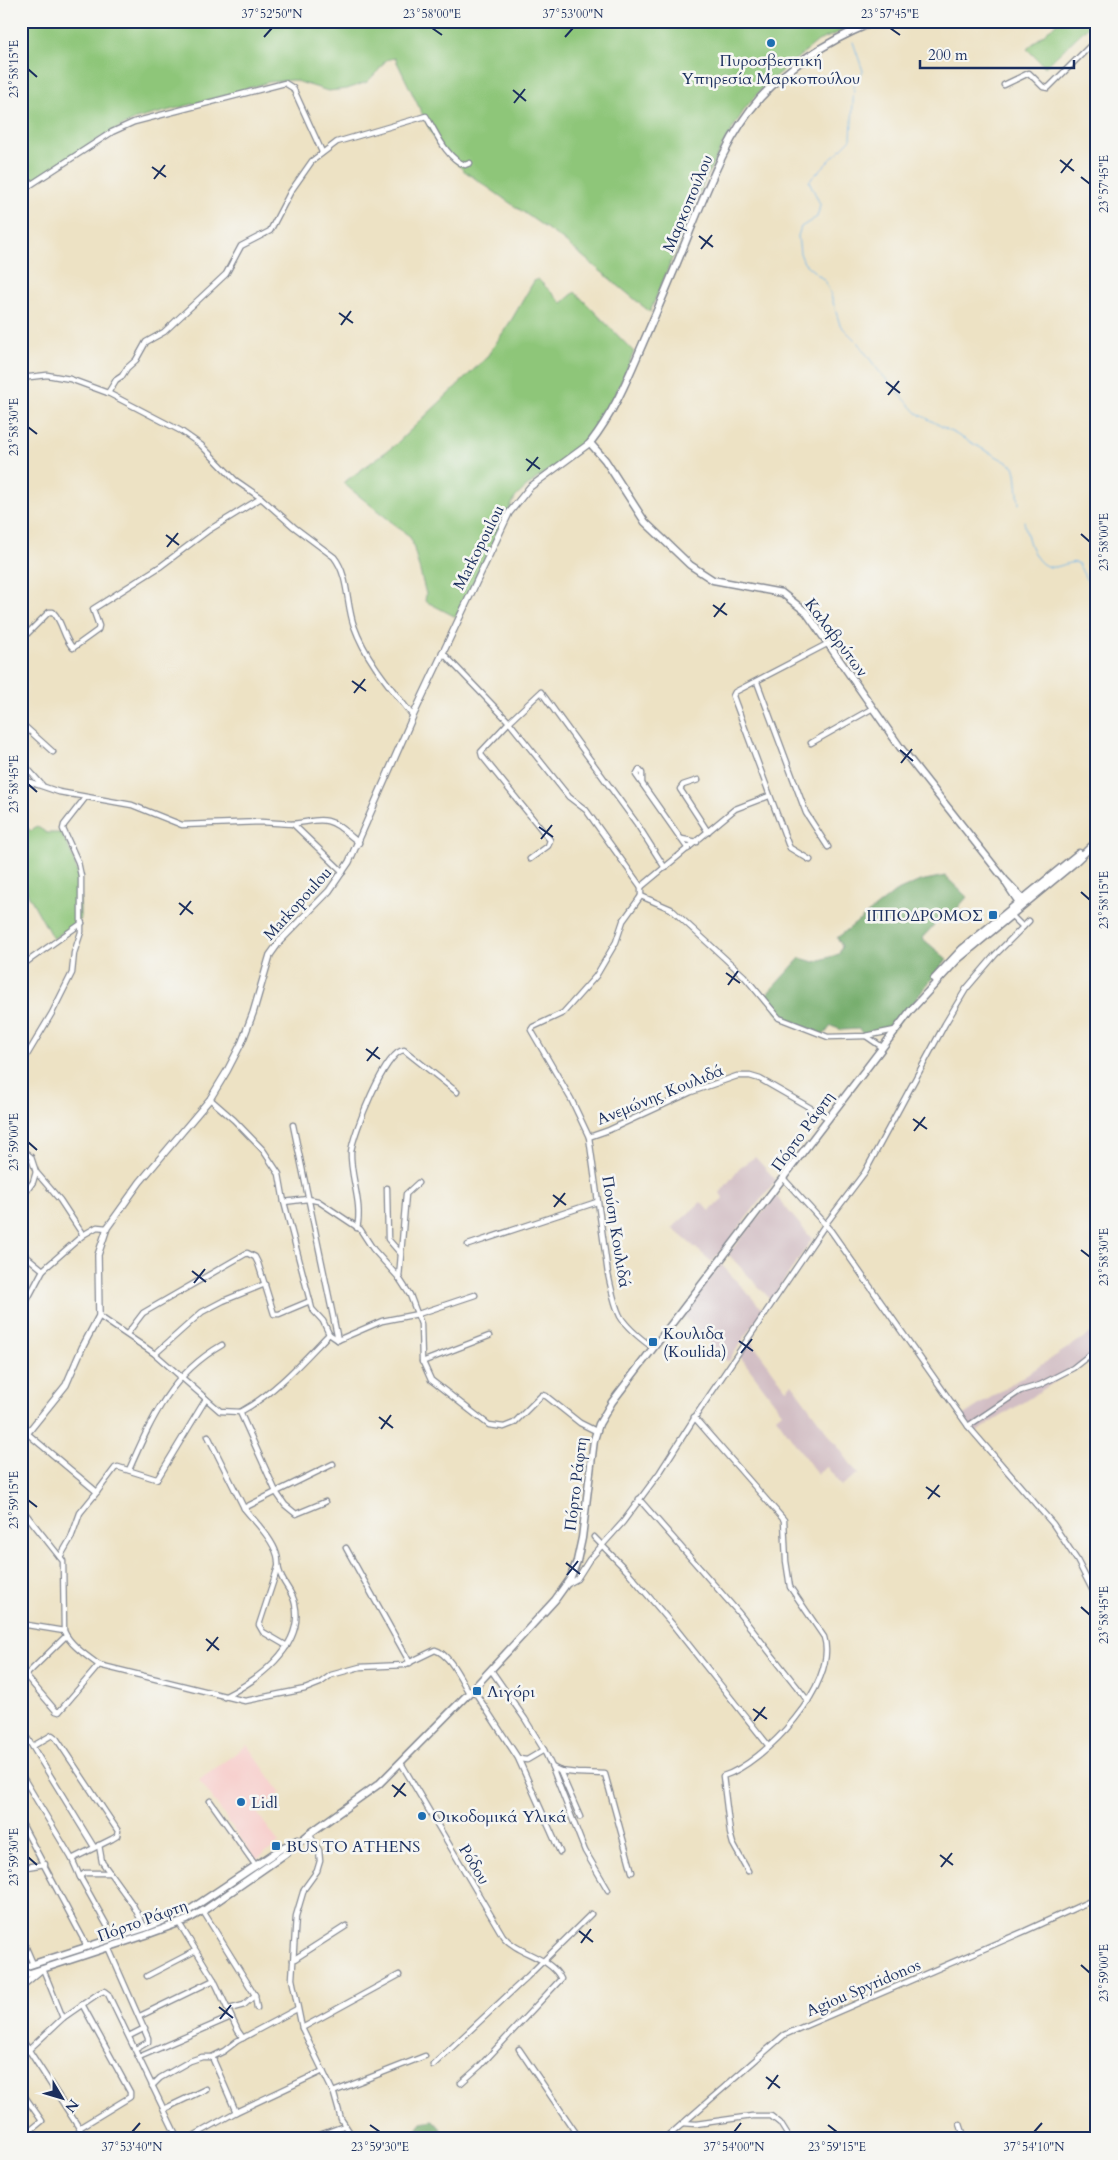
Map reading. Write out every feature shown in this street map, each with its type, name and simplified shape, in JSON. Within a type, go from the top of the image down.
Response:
[{"type":"main road","name":"Μαρκοπούλου","points":[[590,443],[619,399],[660,306],[717,164],[748,114],[760,98],[781,78],[820,47],[868,23]]},
{"type":"main road","name":"Καλαβρύτων","points":[[590,443],[605,460],[645,522],[690,565],[722,583],[782,593],[806,612],[900,747],[1005,880],[1011,892],[1022,902]]},
{"type":"main road","name":"Πόρτο Ράφτη","points":[[21,1976],[179,1923],[203,1911],[362,1797],[401,1763],[491,1670],[555,1600],[566,1585],[578,1557],[596,1431],[612,1402],[652,1347],[784,1179],[828,1118],[949,961],[1070,860],[1094,843]]},
{"type":"main road","name":"Πόρτο Ράφτη","points":[[911,1010],[952,965],[1011,915],[1022,902]]},
{"type":"main road","name":"Πόρτο Ράφτη","points":[[21,1968],[145,1928],[194,1908],[282,1848],[309,1834]]},
{"type":"street","points":[[868,23],[880,21]]},
{"type":"street","points":[[1004,85],[1029,73],[1043,87],[1048,88],[1097,38]]},
{"type":"street","points":[[21,191],[112,132],[134,122],[285,83],[293,88],[322,152]]},
{"type":"street","points":[[108,393],[116,380],[136,360],[146,342],[164,332],[226,274],[241,246],[270,231],[304,170],[322,152],[337,142],[426,116],[439,139],[454,157],[461,164],[470,163]]},
{"type":"street","points":[[21,378],[47,375],[70,379],[108,393],[181,431],[201,445],[235,480],[261,498],[334,557],[339,563],[344,576],[349,609],[366,653],[413,716]]},
{"type":"street","name":"Markopoulou","points":[[21,1441],[66,1385],[82,1348],[99,1316],[101,1303],[98,1255],[107,1228],[140,1182],[210,1099],[227,1071],[242,1042],[270,954],[280,941],[329,891],[343,872],[359,843],[442,652],[505,521],[518,500],[530,487],[590,443]]},
{"type":"street","points":[[21,640],[49,612],[53,612],[62,626],[69,644],[73,648],[77,646],[98,630],[99,626],[93,609],[161,566],[209,530],[261,498]]},
{"type":"street","points":[[810,860],[790,848],[733,696],[735,692],[827,644]]},
{"type":"street","points":[[442,652],[509,722],[569,797],[586,810],[641,887],[641,896],[671,909],[744,976],[779,1018],[828,1037],[866,1036],[895,1030]]},
{"type":"street","points":[[757,682],[806,813],[828,848]]},
{"type":"street","points":[[530,859],[548,846],[550,840],[482,756],[481,752],[540,692],[637,824],[665,868]]},
{"type":"street","points":[[811,743],[873,708]]},
{"type":"street","points":[[21,723],[53,752]]},
{"type":"street","points":[[21,762],[43,786]]},
{"type":"street","points":[[21,779],[85,798],[132,806],[182,825],[261,822],[293,824],[326,820],[336,823],[359,843]]},
{"type":"street","points":[[698,780],[683,785],[680,789],[708,832]]},
{"type":"street","points":[[642,784],[688,849]]},
{"type":"street","points":[[641,887],[735,809],[769,796]]},
{"type":"street","points":[[21,1065],[52,1013],[72,973],[82,923],[81,876],[78,862],[63,829],[85,798]]},
{"type":"street","points":[[293,824],[343,872]]},
{"type":"street","points":[[682,840],[697,842]]},
{"type":"street","name":"Ανεμώνης Κουλιδά","points":[[641,896],[623,921],[620,935],[596,976],[564,1013],[531,1030],[571,1099],[589,1137],[609,1130],[691,1092],[737,1076],[750,1076],[760,1079],[828,1118]]},
{"type":"street","points":[[1011,915],[1023,927]]},
{"type":"street","points":[[566,1585],[577,1579],[589,1560],[660,1472],[694,1417],[825,1225],[865,1172],[957,1003],[978,975],[1029,921]]},
{"type":"street","points":[[21,966],[82,923]]},
{"type":"street","points":[[866,1036],[882,1047]]},
{"type":"street","points":[[357,1228],[360,1215],[352,1163],[352,1148],[376,1081],[398,1052],[404,1050],[457,1092]]},
{"type":"street","points":[[210,1099],[234,1120],[263,1150],[279,1174],[284,1202],[312,1309],[323,1321],[329,1334],[338,1340]]},
{"type":"street","points":[[293,1125],[338,1340]]},
{"type":"street","name":"Πούση Κουλιδά","points":[[589,1137],[608,1274],[620,1316],[636,1334],[652,1347]]},
{"type":"street","points":[[21,1149],[31,1157],[36,1172],[60,1200],[83,1235]]},
{"type":"street","points":[[21,1198],[33,1182],[36,1172]]},
{"type":"street","points":[[784,1179],[831,1231],[968,1426],[1053,1524],[1077,1560],[1097,1599]]},
{"type":"street","points":[[399,1278],[406,1194],[418,1183]]},
{"type":"street","points":[[387,1188],[388,1239],[402,1254]]},
{"type":"street","points":[[284,1202],[308,1198],[318,1201],[357,1228],[399,1278],[410,1295],[421,1324],[422,1362],[431,1380],[489,1425],[504,1426],[514,1423],[542,1395],[546,1396],[580,1423],[596,1431]]},
{"type":"street","points":[[468,1245],[598,1202]]},
{"type":"street","points":[[21,1306],[28,1298],[43,1270],[83,1235],[96,1227],[107,1228]]},
{"type":"street","points":[[21,1252],[43,1270]]},
{"type":"street","points":[[127,1334],[143,1313],[247,1253],[255,1257],[274,1314],[279,1314],[310,1301]]},
{"type":"street","points":[[155,1354],[202,1312],[223,1301],[265,1284]]},
{"type":"street","points":[[21,1292],[28,1298]]},
{"type":"street","points":[[338,1340],[382,1321],[418,1314],[475,1295]]},
{"type":"street","points":[[99,1316],[155,1354],[206,1399],[225,1412],[240,1412],[269,1391],[329,1334]]},
{"type":"street","points":[[422,1362],[489,1336]]},
{"type":"street","points":[[129,1470],[159,1406],[193,1364],[222,1345]]},
{"type":"street","points":[[968,1426],[1020,1391],[1040,1385],[1073,1368],[1092,1354]]},
{"type":"street","points":[[60,1557],[72,1538],[80,1513],[115,1468],[158,1478],[206,1399]]},
{"type":"street","points":[[240,1412],[276,1492],[285,1505],[296,1514],[325,1502]]},
{"type":"street","points":[[694,1417],[784,1520],[786,1561],[790,1587],[824,1637],[826,1644],[818,1682],[792,1724],[738,1771],[723,1776],[730,1833],[733,1844],[748,1871]]},
{"type":"street","points":[[28,1434],[97,1492]]},
{"type":"street","points":[[208,1436],[244,1508],[273,1546],[277,1554],[280,1574],[296,1605],[295,1629],[287,1646],[269,1667],[248,1685],[224,1697]]},
{"type":"street","points":[[244,1508],[333,1464]]},
{"type":"street","points":[[638,1500],[738,1612],[808,1701]]},
{"type":"street","points":[[21,1508],[60,1557],[64,1567],[65,1633],[21,1680]]},
{"type":"street","points":[[594,1537],[603,1545],[701,1660],[768,1745]]},
{"type":"street","points":[[346,1548],[410,1663]]},
{"type":"street","points":[[578,1557],[589,1560]]},
{"type":"street","points":[[278,1566],[259,1626],[263,1632],[287,1646]]},
{"type":"street","points":[[21,1624],[65,1633],[99,1665],[244,1701],[305,1689],[320,1683],[331,1675],[350,1670],[410,1663],[435,1650],[440,1651],[518,1758],[560,1852]]},
{"type":"street","points":[[26,1676],[56,1711],[59,1712],[99,1665]]},
{"type":"street","points":[[491,1670],[544,1750],[585,1851],[608,1890]]},
{"type":"street","points":[[21,1728],[97,1846],[102,1862],[133,1905],[145,1928]]},
{"type":"street","points":[[32,1746],[52,1735],[72,1761],[118,1831],[117,1836],[72,1859]]},
{"type":"street","points":[[518,1758],[527,1760],[544,1750]]},
{"type":"street","name":"Ρόδου","points":[[401,1763],[503,1936],[509,1944],[544,1962],[559,1974],[561,1979],[480,2066],[461,2083]]},
{"type":"street","points":[[552,1767],[560,1771],[605,1774],[632,1872]]},
{"type":"street","points":[[560,1771],[580,1817]]},
{"type":"street","points":[[21,1774],[72,1859],[114,1938]]},
{"type":"street","points":[[210,1801],[256,1866]]},
{"type":"street","points":[[21,1822],[45,1864],[86,1946]]},
{"type":"street","points":[[309,1834],[320,1850],[320,1861],[317,1871],[304,1889],[296,1916],[292,1979],[302,2028],[333,2092],[340,2119],[354,2139]]},
{"type":"street","points":[[21,1868],[45,1864]]},
{"type":"street","points":[[80,1877],[85,1873],[110,1873]]},
{"type":"street","name":"Agiou Spyridonos","points":[[665,2139],[784,2035],[1097,1898]]},
{"type":"street","points":[[203,1911],[255,1995],[257,2008]]},
{"type":"street","points":[[433,2065],[544,1962],[591,1914]]},
{"type":"street","points":[[179,1923],[214,1980],[243,2038]]},
{"type":"street","points":[[293,1960],[346,1926]]},
{"type":"street","points":[[21,1936],[33,1964]]},
{"type":"street","points":[[108,1947],[145,2028],[148,2042],[136,2049]]},
{"type":"street","points":[[147,1976],[195,1951]]},
{"type":"street","points":[[21,1987],[43,1969],[63,2018]]},
{"type":"street","points":[[302,2028],[399,1975]]},
{"type":"street","points":[[140,2016],[214,1980]]},
{"type":"street","points":[[21,2057],[63,2018],[99,1993],[106,1992],[136,2049],[178,2139]]},
{"type":"street","points":[[228,2009],[244,2005],[255,1995]]},
{"type":"street","points":[[79,2128],[130,2097],[130,2092],[82,2004]]},
{"type":"street","points":[[152,2086],[160,2078],[190,2062],[202,2057],[212,2056],[297,2009]]},
{"type":"street","points":[[139,2057],[231,2017]]},
{"type":"street","points":[[129,2036],[145,2028]]},
{"type":"street","points":[[21,2038],[83,2134],[83,2139]]},
{"type":"street","points":[[519,2049],[580,2139]]},
{"type":"street","points":[[212,2056],[236,2112]]},
{"type":"street","points":[[333,2092],[425,2056]]},
{"type":"street","points":[[188,2139],[236,2112],[323,2071]]},
{"type":"street","points":[[164,2109],[206,2089]]},
{"type":"street","points":[[21,2091],[42,2121],[21,2138]]},
{"type":"street","points":[[682,2123],[696,2124],[752,2116],[770,2116],[780,2123],[790,2139]]},
{"type":"street","points":[[960,2124],[964,2139]]},
{"type":"street","points":[[309,2139],[344,2126]]},
{"type":"shaded area","points":[[755,1157],[776,1180],[712,1262],[672,1228],[701,1202],[710,1211],[723,1198],[720,1193],[740,1167]]},
{"type":"shaded area","points":[[776,1196],[812,1239],[771,1300],[728,1254]]},
{"type":"shaded area","points":[[721,1264],[763,1310],[728,1362],[682,1314]]},
{"type":"shaded area","points":[[1097,1329],[1097,1355],[975,1433],[962,1416]]},
{"type":"shaded area","points":[[750,1340],[786,1389],[792,1384],[858,1474],[841,1486],[827,1467],[817,1474],[776,1417],[782,1412],[739,1355]]},
{"type":"shaded area","name":"Lidl","points":[[247,1745],[281,1793],[256,1811],[279,1843],[256,1860],[199,1780]]},
{"type":"green space","points":[[21,21],[865,22],[818,41],[766,84],[746,107],[721,148],[704,182],[650,312],[563,240],[463,170],[437,144],[395,58],[386,60],[367,82],[347,89],[328,91],[293,80],[269,82],[136,119],[103,136],[21,189]]},
{"type":"green space","points":[[1059,21],[1094,21],[1045,67],[1027,49]]},
{"type":"green space","points":[[538,279],[562,303],[575,292],[634,352],[609,408],[590,437],[515,498],[456,617],[425,601],[426,594],[409,536],[343,483],[394,446],[486,358],[534,281]]},
{"type":"green space","points":[[21,823],[31,831],[36,826],[47,833],[61,833],[72,855],[78,875],[80,920],[53,939],[28,894],[21,874]]},
{"type":"green space","points":[[945,876],[967,897],[950,917],[945,913],[922,938],[947,959],[893,1029],[863,1034],[859,1029],[842,1030],[831,1026],[824,1035],[780,1016],[765,996],[800,958],[814,962],[839,954],[842,946],[837,938],[895,892],[920,881]]},
{"type":"green space","points":[[433,2120],[441,2129],[437,2139],[409,2139],[422,2122]]},
{"type":"waterway","points":[[853,42],[863,71],[854,86],[851,139],[809,181],[820,204],[817,217],[801,227],[798,236],[800,253],[804,263],[824,280],[830,292],[840,325],[858,343],[878,370],[917,413],[1014,466],[1019,504]]},
{"type":"waterway","points":[[1024,521],[1033,551],[1042,563],[1055,567],[1069,563],[1078,563],[1086,579],[1097,591]]},
{"type":"place","name":"Πυροσβεστική Υπηρεσία Μαρκοπούλου","points":[[771,43]]},
{"type":"place","name":"ΙΠΠΟΔΡΟΜΟΣ","points":[[993,915]]},
{"type":"place","name":"Κουλιδα (Koulida)","points":[[653,1342]]},
{"type":"place","name":"Λιγόρι","points":[[477,1691]]},
{"type":"place","name":"Lidl","points":[[241,1802]]},
{"type":"place","name":"Οικοδομικά Υλικά","points":[[422,1816]]},
{"type":"place","name":"BUS TO ATHENS","points":[[276,1846]]}]
